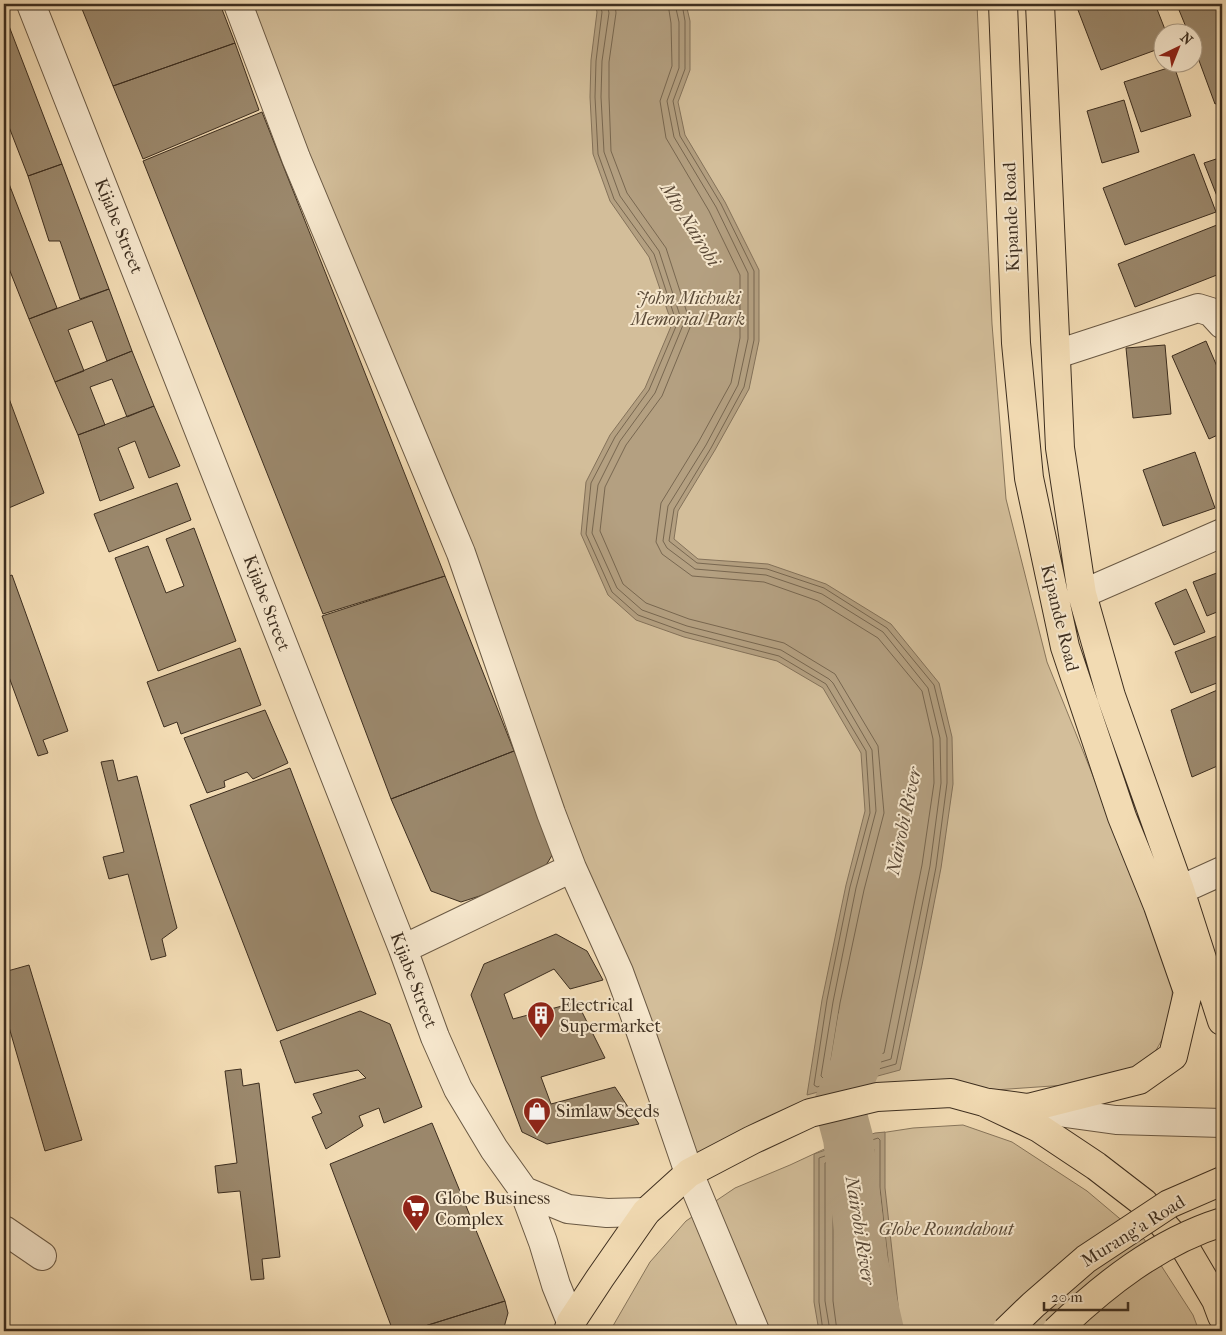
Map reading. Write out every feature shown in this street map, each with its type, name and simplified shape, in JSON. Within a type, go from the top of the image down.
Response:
[{"type":"main road","name":"Kipande Road","points":[[1003,4],[1016,343],[1029,478],[1065,647],[1122,817],[1158,906],[1188,992],[1173,1056],[1139,1080],[1028,1108]]},
{"type":"main road","name":"Kipande Road","points":[[1040,4],[1060,448],[1082,594],[1112,696],[1180,890],[1215,971],[1222,1021]]},
{"type":"main road","points":[[570,1327],[646,1212],[689,1173],[752,1140],[810,1114],[876,1097],[951,1093],[984,1102],[1028,1108]]},
{"type":"main road","points":[[984,1102],[1039,1128],[1096,1166],[1144,1203],[1187,1251],[1216,1300],[1222,1316]]},
{"type":"main road","name":"Murang'a Road","points":[[1006,1331],[1086,1258],[1169,1204],[1222,1181]]},
{"type":"main road","name":"Murang'a Road","points":[[1056,1331],[1144,1258],[1222,1222]]},
{"type":"street","name":"Kijabe Street","points":[[31,4],[403,949],[436,1038],[458,1089],[494,1149],[524,1191],[570,1327]]},
{"type":"street","points":[[238,4],[296,158],[461,553],[551,813],[572,868],[624,987],[689,1173],[755,1331]]},
{"type":"street","points":[[1057,354],[1198,308],[1211,312],[1222,324]]},
{"type":"street","points":[[1082,594],[1222,532]]},
{"type":"street","points":[[403,949],[572,868]]},
{"type":"street","points":[[1180,890],[1222,871]]},
{"type":"street","points":[[1028,1108],[1116,1120],[1222,1123]]},
{"type":"street","points":[[524,1191],[568,1209],[608,1213],[646,1212]]},
{"type":"street","points":[[4,1230],[42,1256]]},
{"type":"green space","name":"John Michuki Memorial Park","points":[[235,4],[977,4],[992,324],[1006,499],[1047,662],[1173,974],[1171,1024],[1139,1080],[951,1093],[907,1094],[686,1165]]},
{"type":"green space","name":"Globe Roundabout","points":[[963,1125],[1012,1142],[1087,1191],[1144,1239],[1193,1315],[1199,1331],[610,1331],[650,1262],[686,1221],[735,1188],[848,1138],[913,1128]]},
{"type":"water","name":"Mto Nairobi","points":[[595,4],[686,4],[690,21],[690,70],[678,102],[685,135],[725,202],[759,270],[759,341],[749,389],[678,511],[674,539],[698,559],[768,564],[826,584],[891,624],[939,683],[952,737],[953,784],[941,868],[900,1070],[807,1095],[822,1000],[846,885],[865,811],[861,753],[823,688],[777,661],[684,637],[636,620],[608,595],[581,534],[586,482],[610,435],[645,388],[672,324],[649,257],[610,201],[593,154],[590,97],[591,60],[597,12]]},
{"type":"water","points":[[885,1132],[885,1188],[901,1331],[819,1331],[814,1302],[814,1154],[875,1133]]},
{"type":"building","points":[[80,4],[220,4],[235,43],[113,86]]},
{"type":"building","points":[[1094,4],[1155,4],[1162,22],[1154,22],[1154,51],[1101,70],[1078,10]]},
{"type":"building","points":[[1193,4],[1222,4],[1222,101],[1215,104],[1203,72],[1204,22],[1184,22],[1179,10]]},
{"type":"building","points":[[4,13],[62,164],[28,176],[4,114]]},
{"type":"building","points":[[235,43],[259,110],[143,159],[113,86]]},
{"type":"building","points":[[1155,72],[1176,72],[1191,116],[1141,132],[1124,82]]},
{"type":"building","points":[[1124,100],[1139,152],[1102,163],[1087,111]]},
{"type":"building","points":[[262,112],[445,576],[323,614],[143,161]]},
{"type":"building","points":[[1194,154],[1216,212],[1125,245],[1103,188]]},
{"type":"building","points":[[1219,158],[1222,167],[1222,209],[1204,163]]},
{"type":"building","points":[[62,164],[109,289],[80,299],[60,241],[49,241],[28,176]]},
{"type":"building","points":[[4,170],[11,189],[4,192]]},
{"type":"building","points":[[11,189],[57,308],[29,319],[4,256],[4,192]]},
{"type":"building","points":[[1222,223],[1222,273],[1135,307],[1118,264]]},
{"type":"building","points":[[109,289],[132,351],[107,361],[92,321],[68,330],[84,371],[55,382],[29,319]]},
{"type":"building","points":[[1206,341],[1222,378],[1222,433],[1209,439],[1172,356]]},
{"type":"building","points":[[1165,345],[1171,414],[1133,418],[1126,348]]},
{"type":"building","points":[[132,351],[154,406],[127,417],[112,379],[90,387],[105,425],[78,435],[55,382]]},
{"type":"building","points":[[4,385],[44,493],[4,510]]},
{"type":"building","points":[[154,406],[180,466],[149,478],[135,441],[118,448],[134,488],[100,501],[78,435]]},
{"type":"building","points":[[1195,452],[1215,508],[1163,526],[1143,470]]},
{"type":"building","points":[[177,483],[191,520],[109,552],[94,514]]},
{"type":"building","points":[[194,528],[236,641],[158,671],[115,558],[148,546],[166,593],[184,586],[166,539]]},
{"type":"building","points":[[1222,571],[1222,610],[1207,616],[1193,582]]},
{"type":"building","points":[[12,575],[68,731],[43,740],[48,753],[38,756],[9,677],[4,678],[4,648],[9,646],[4,632],[4,578]]},
{"type":"building","points":[[445,576],[514,751],[391,799],[322,616]]},
{"type":"building","points":[[1186,589],[1205,632],[1174,645],[1155,603]]},
{"type":"building","points":[[1222,634],[1222,681],[1191,693],[1175,652]]},
{"type":"building","points":[[240,648],[261,705],[181,734],[177,722],[164,727],[147,682]]},
{"type":"building","points":[[1222,688],[1222,764],[1192,777],[1171,710]]},
{"type":"building","points":[[265,710],[288,763],[253,779],[247,772],[224,781],[225,787],[207,793],[184,738]]},
{"type":"building","points":[[514,751],[550,826],[554,852],[539,877],[461,902],[431,891],[391,799]]},
{"type":"building","points":[[113,760],[118,781],[137,776],[177,928],[162,939],[166,956],[151,960],[128,874],[109,879],[103,857],[124,852],[101,762]]},
{"type":"building","points":[[290,768],[376,994],[277,1031],[190,805]]},
{"type":"building","name":"Electrical Supermarket","points":[[556,934],[587,951],[603,980],[570,989],[554,969],[504,994],[513,1019],[577,1002],[605,1058],[541,1077],[551,1104],[615,1087],[639,1124],[547,1144],[522,1132],[471,995],[484,964]]},
{"type":"building","points":[[29,965],[82,1140],[45,1151],[4,1010],[4,972]]},
{"type":"building","points":[[360,1011],[390,1024],[422,1107],[384,1123],[379,1108],[359,1116],[363,1126],[326,1149],[312,1117],[322,1113],[313,1094],[366,1078],[358,1070],[295,1083],[280,1041]]},
{"type":"building","points":[[241,1069],[243,1086],[259,1083],[280,1257],[262,1259],[264,1279],[251,1280],[240,1191],[218,1193],[215,1166],[237,1163],[225,1071]]},
{"type":"building","name":"Globe Business Complex","points":[[432,1123],[505,1301],[409,1331],[393,1331],[330,1164]]},
{"type":"building","points":[[505,1301],[508,1313],[503,1331],[409,1331]]},
{"type":"waterway","name":"Nairobi River","points":[[863,1019],[855,1066],[839,1104],[848,1138],[863,1262],[879,1331]]},
{"type":"place","name":"Electrical Supermarket","points":[[541,1039]]},
{"type":"place","name":"Simlaw Seeds","points":[[537,1135]]},
{"type":"place","name":"Globe Business Complex","points":[[416,1232]]}]
